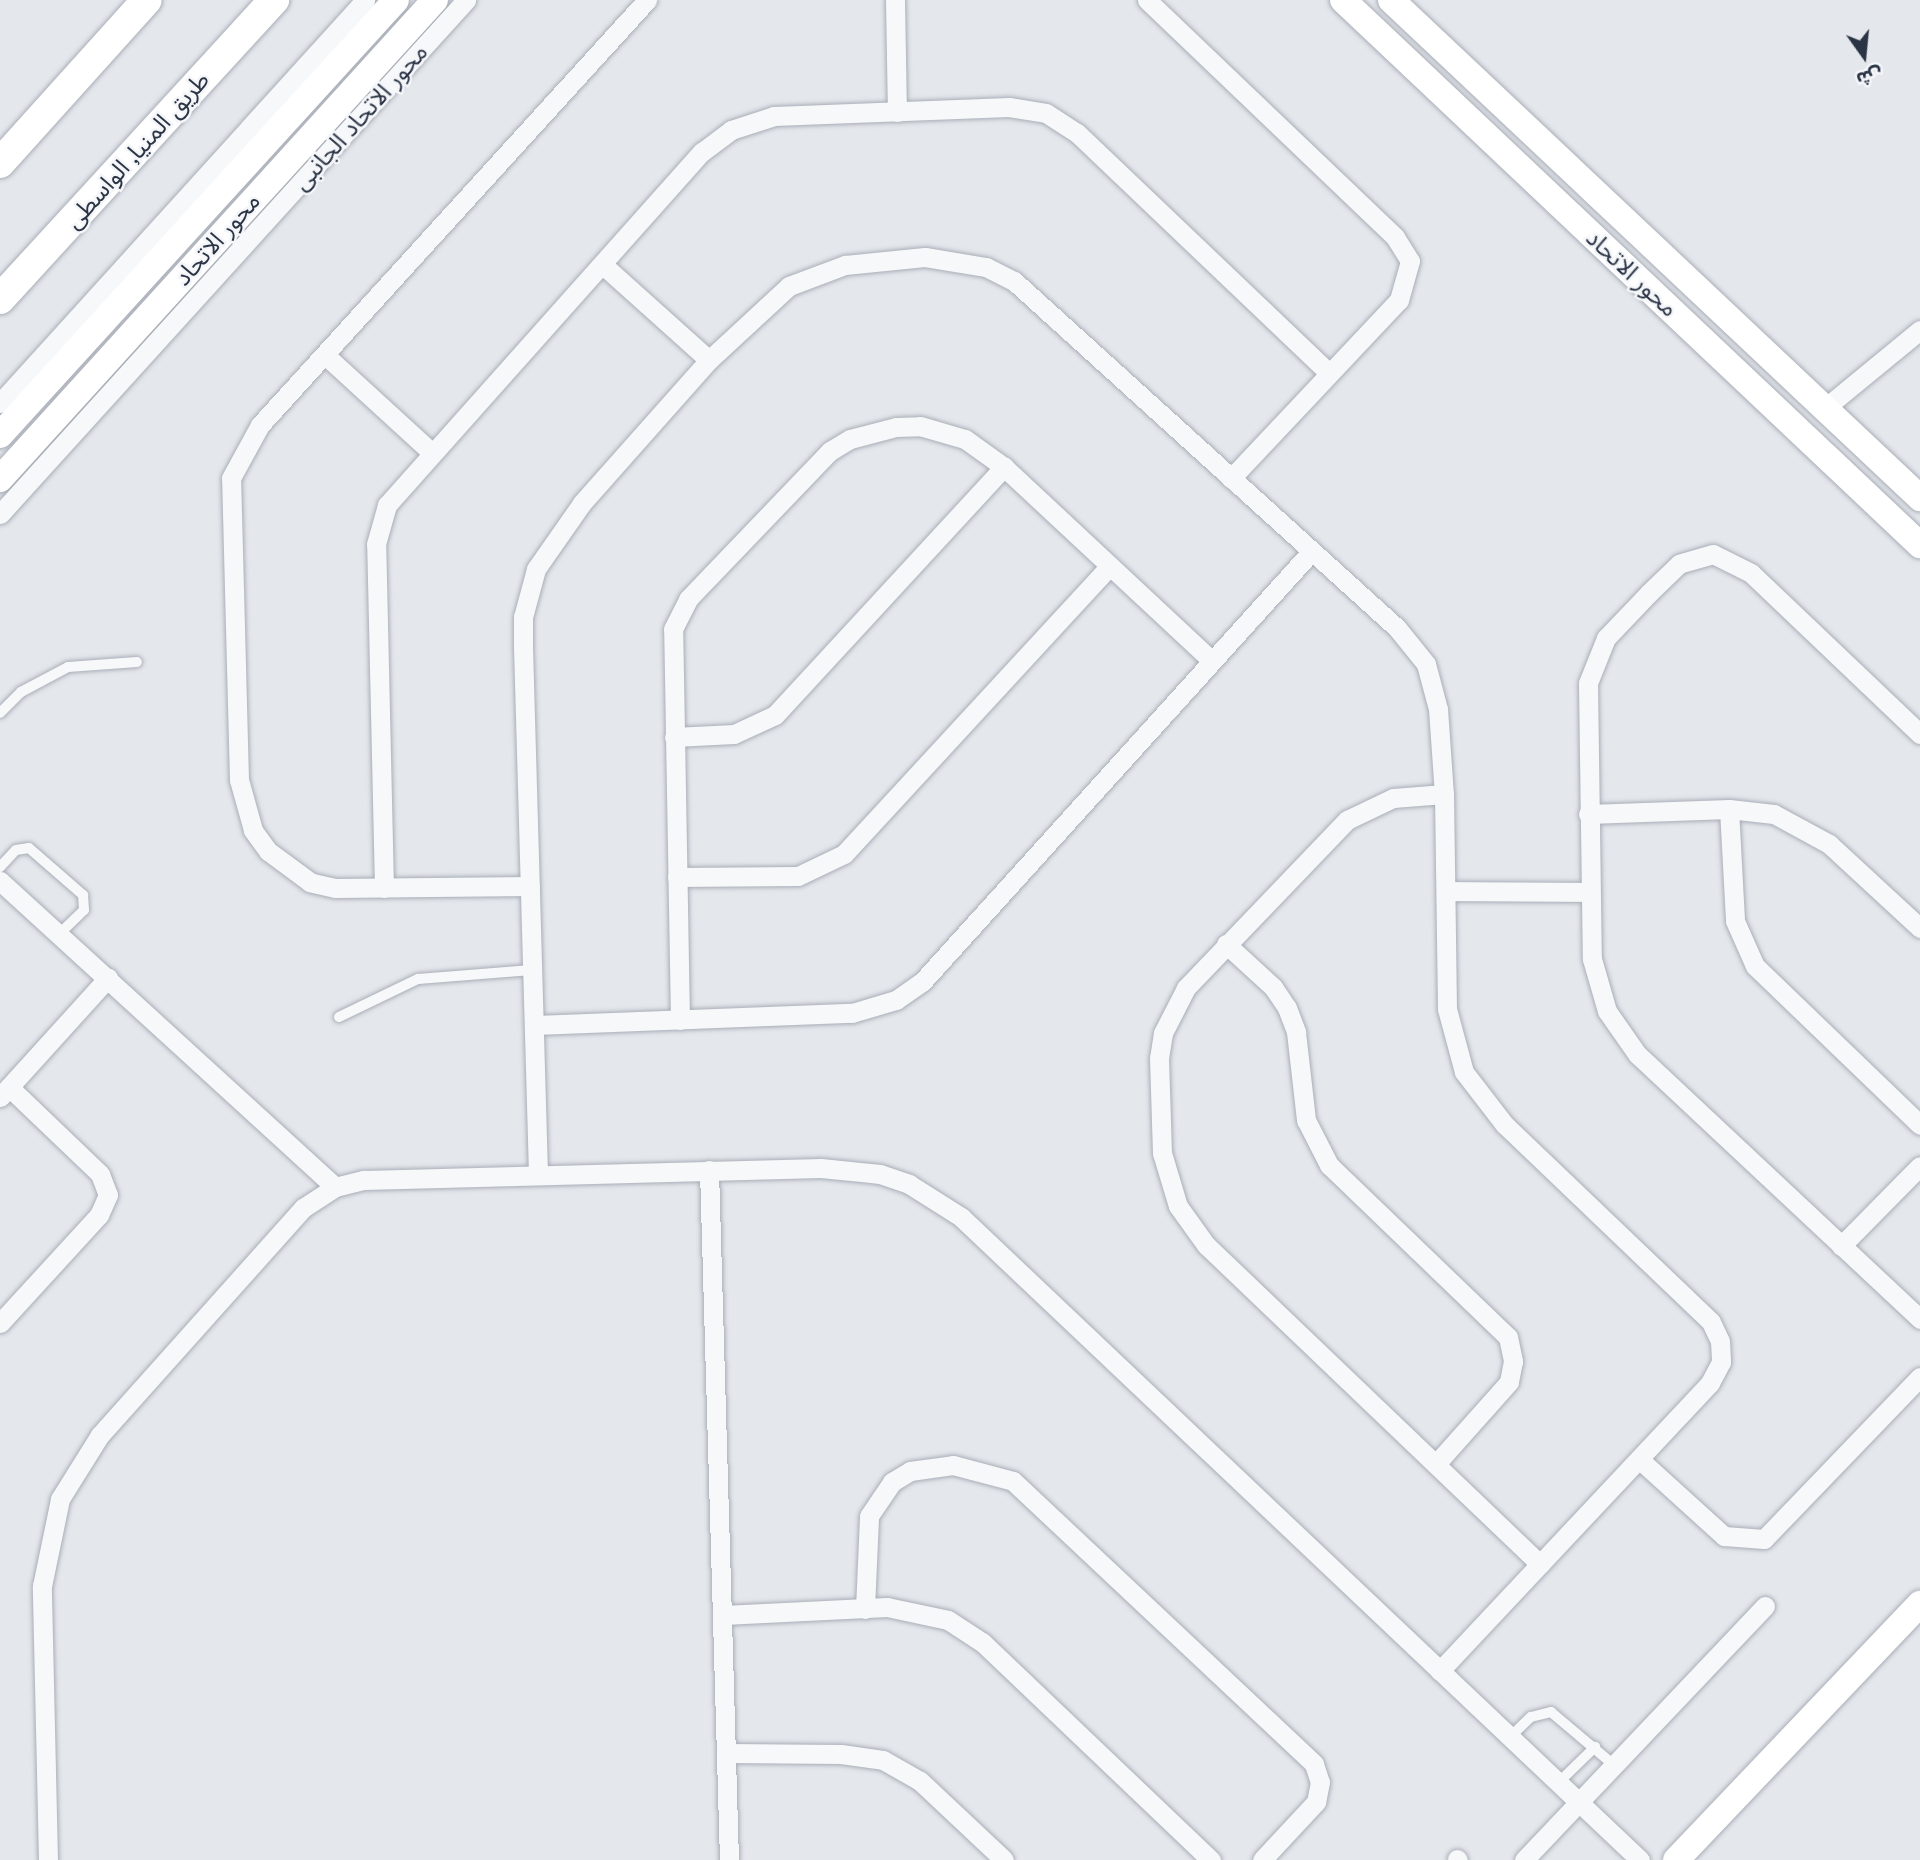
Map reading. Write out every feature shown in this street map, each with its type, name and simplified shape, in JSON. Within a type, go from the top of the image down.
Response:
[{"type":"main road","points":[[0,163],[147,0]]},
{"type":"main road","name":"طريق المنيا, الواسطى","points":[[0,299],[274,0]]},
{"type":"street","points":[[3,418],[365,0]]},
{"type":"street","name":"محور الاتحاد","points":[[3,418],[396,0]]},
{"type":"street","name":"محور الاتحاد","points":[[0,479],[435,0]]},
{"type":"street","name":"محور الاتحاد الجانبى","points":[[0,514],[466,0]]},
{"type":"street","points":[[530,887],[335,888],[288,869],[253,830],[239,780],[231,478],[248,440],[648,0]]},
{"type":"street","points":[[895,0],[897,112]]},
{"type":"street","points":[[1147,0],[1404,248],[1410,275],[1399,300],[1328,372],[1231,478]]},
{"type":"street","name":"محور الاتحاد","points":[[1343,0],[1920,545]]},
{"type":"street","name":"محور الاتحاد","points":[[1391,0],[1920,498]]},
{"type":"street","points":[[384,888],[376,544],[387,505],[430,451],[603,265],[702,152],[730,130],[774,116],[1009,107],[1062,121],[1328,372]]},
{"type":"street","points":[[538,1174],[523,647],[527,593],[548,547],[573,514],[709,360],[789,286],[816,272],[845,265],[955,259],[986,267],[1031,295],[1397,628],[1426,664],[1438,709],[1444,794],[1447,1009],[1464,1072],[1497,1116],[1711,1322],[1720,1341],[1721,1362],[1710,1383],[1440,1671]]},
{"type":"street","points":[[603,265],[709,360]]},
{"type":"street","points":[[1825,408],[1920,330]]},
{"type":"street","points":[[324,355],[430,451]]},
{"type":"street","points":[[680,1020],[670,645],[680,613],[830,452],[872,431],[920,426],[965,439],[1004,467],[1212,661]]},
{"type":"street","points":[[674,737],[734,734],[775,715],[1004,467]]},
{"type":"street","points":[[535,1025],[852,1013],[881,1007],[909,992],[1311,552]]},
{"type":"street","points":[[1920,734],[1751,573],[1727,556],[1702,554],[1679,564],[1606,638],[1594,659],[1587,703],[1590,892],[1597,986],[1620,1034],[1920,1319]]},
{"type":"street","points":[[677,877],[798,876],[844,854],[1110,566]]},
{"type":"street","points":[[1444,794],[1393,798],[1347,820],[1186,988],[1163,1033],[1162,1153],[1178,1206],[1206,1245],[1541,1564]]},
{"type":"street","points":[[1588,814],[1729,809],[1774,814],[1812,832],[1920,928]]},
{"type":"street","points":[[1729,809],[1735,921],[1755,966],[1920,1125]]},
{"type":"street","points":[[0,881],[335,1187]]},
{"type":"street","points":[[1446,891],[1590,892]]},
{"type":"street","points":[[1226,944],[1273,987],[1287,1009],[1296,1032],[1306,1120],[1329,1165],[1508,1337],[1513,1361],[1503,1391],[1436,1464]]},
{"type":"street","points":[[0,1323],[99,1215],[108,1195],[100,1174],[5,1092],[108,978]]},
{"type":"street","points":[[1842,1246],[1920,1166]]},
{"type":"street","points":[[48,1860],[42,1586],[60,1499],[100,1435],[303,1208],[335,1187],[364,1180],[709,1170],[851,1169],[880,1174],[936,1199],[1640,1860]]},
{"type":"street","points":[[709,1170],[729,1860]]},
{"type":"street","points":[[1639,1459],[1724,1536],[1764,1539],[1920,1377]]},
{"type":"street","points":[[865,1609],[869,1516],[892,1482],[910,1471],[953,1465],[1013,1481],[1314,1764],[1320,1782],[1316,1802],[1262,1860]]},
{"type":"street","points":[[1676,1860],[1920,1604]]},
{"type":"street","points":[[1524,1860],[1765,1606]]},
{"type":"street","points":[[723,1615],[865,1609],[928,1613],[967,1630],[1211,1860]]},
{"type":"street","points":[[727,1753],[841,1754],[883,1760],[920,1781],[1004,1860]]},
{"type":"lane","points":[[0,713],[21,692],[68,667],[137,662]]},
{"type":"lane","points":[[0,867],[16,850],[29,848],[83,895],[84,910],[59,934]]},
{"type":"lane","points":[[339,1017],[418,979],[532,970]]},
{"type":"lane","points":[[1510,1737],[1531,1717],[1551,1712],[1614,1765]]},
{"type":"lane","points":[[1558,1783],[1595,1747]]}]
